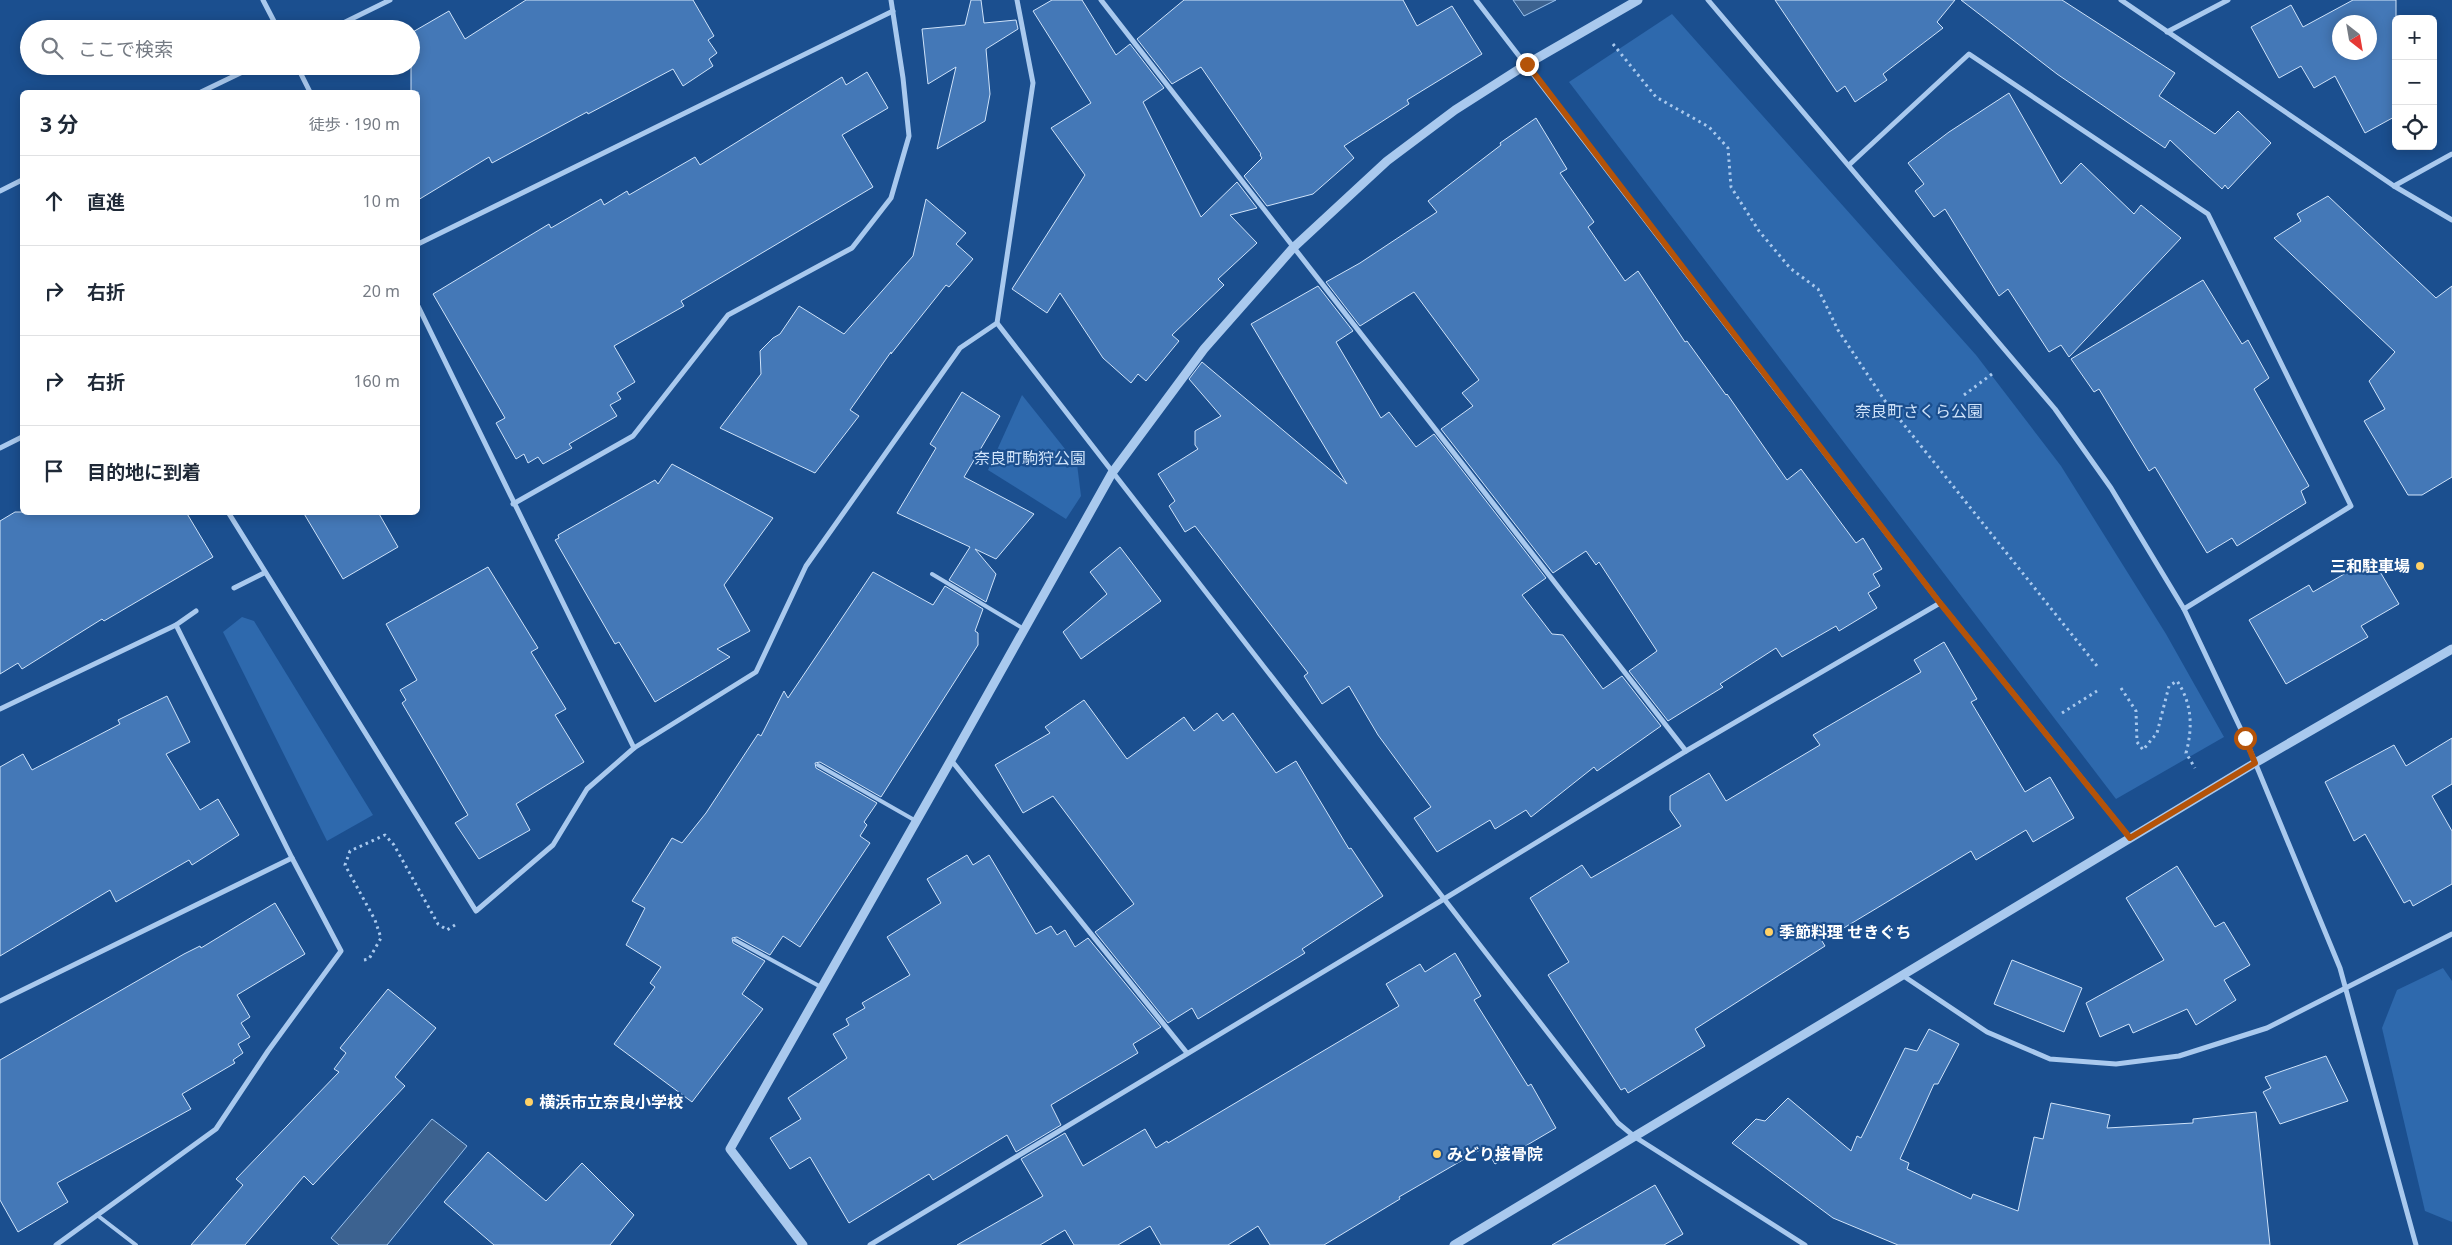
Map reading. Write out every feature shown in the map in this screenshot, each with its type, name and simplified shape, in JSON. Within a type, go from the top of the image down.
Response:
[{"type":"street","points":[[263,0],[273,20]]},
{"type":"street","points":[[349,20],[390,0]]},
{"type":"street","points":[[513,504],[633,436],[728,315],[852,248],[891,198],[908,136],[903,78],[891,0]]},
{"type":"street","points":[[1017,0],[1033,83],[997,323],[1618,1123],[1635,1137],[1806,1245]]},
{"type":"street","points":[[1101,0],[1686,751]]},
{"type":"street","points":[[1476,0],[1940,603],[2130,838]]},
{"type":"street","points":[[803,1245],[730,1149],[1112,473],[1204,349],[1293,248],[1387,160],[1455,110],[1527,64],[1638,0]]},
{"type":"street","points":[[1708,0],[2055,409],[2111,488],[2184,609],[2255,763],[2340,968],[2416,1245]]},
{"type":"street","points":[[2121,0],[2394,186],[2452,220]]},
{"type":"street","points":[[2167,32],[2228,0]]},
{"type":"street","points":[[420,243],[893,11]]},
{"type":"street","points":[[1849,164],[1969,54],[2208,214],[2351,506],[2184,609]]},
{"type":"street","points":[[206,90],[237,75]]},
{"type":"street","points":[[302,75],[309,90]]},
{"type":"street","points":[[2394,186],[2452,154]]},
{"type":"street","points":[[0,191],[20,181]]},
{"type":"street","points":[[420,310],[513,504],[634,748]]},
{"type":"street","points":[[230,515],[264,573],[476,911],[553,845],[588,789],[634,748],[756,672],[806,566],[960,348],[997,323]]},
{"type":"street","points":[[0,448],[20,438]]},
{"type":"street","points":[[234,588],[264,573]]},
{"type":"street","points":[[870,1245],[1686,751],[1940,603]]},
{"type":"street","points":[[0,708],[176,625],[196,612]]},
{"type":"street","points":[[56,1245],[216,1130],[268,1050],[341,951],[292,858],[176,625]]},
{"type":"street","points":[[1454,1245],[2255,763],[2452,649]]},
{"type":"street","points":[[951,760],[1187,1053]]},
{"type":"street","points":[[0,1000],[292,858]]},
{"type":"street","points":[[1902,975],[1987,1032],[2050,1059],[2116,1064],[2179,1056],[2267,1028],[2452,934]]},
{"type":"lane","points":[[932,574],[1024,629]]},
{"type":"lane","points":[[818,764],[917,821]]},
{"type":"lane","points":[[735,940],[822,988]]},
{"type":"lane","points":[[96,1215],[136,1245]]},
{"type":"path","points":[[1598,23],[1656,97],[1710,127],[1728,148],[1731,188],[1759,231],[1790,268],[1818,289],[1838,330],[1885,401],[2097,666]]},
{"type":"path","points":[[1964,395],[2012,358]]},
{"type":"path","points":[[2121,688],[2136,711],[2137,742],[2143,750],[2157,733],[2169,686],[2177,681],[2185,693],[2190,715],[2191,734],[2186,753],[2195,768]]},
{"type":"path","points":[[2040,727],[2097,691]]},
{"type":"path","points":[[368,959],[380,938],[375,920],[345,865],[350,852],[385,835],[394,845],[438,924],[446,930]]},
{"type":"green space","name":"奈良町さくら公園","points":[[1672,14],[1976,355],[2061,466],[2166,634],[2224,737],[2116,799],[1569,82]]},
{"type":"green space","name":"奈良町駒狩公園","points":[[1022,395],[1077,464],[1081,496],[1066,519],[988,470]]},
{"type":"green space","points":[[242,617],[254,621],[373,815],[327,841],[223,632]]},
{"type":"green space","points":[[2443,968],[2452,981],[2452,1222],[2425,1211],[2382,1028],[2397,990]]},
{"type":"shaded area","points":[[1513,0],[1556,0],[1524,16]]},
{"type":"shaded area","points":[[432,1119],[467,1146],[387,1245],[339,1245],[331,1238]]},
{"type":"building","points":[[526,0],[693,0],[714,36],[708,40],[717,53],[709,59],[713,66],[683,86],[673,69],[492,163],[489,157],[420,199],[420,90],[411,90],[411,75],[420,75],[420,28],[449,11],[465,39]]},
{"type":"building","points":[[971,0],[981,0],[984,23],[1016,20],[1018,29],[986,49],[990,94],[985,121],[937,149],[956,67],[928,84],[922,29],[965,25]]},
{"type":"building","points":[[1052,0],[1082,0],[1116,55],[1130,44],[1164,88],[1143,102],[1201,217],[1237,182],[1257,208],[1230,215],[1257,243],[1218,279],[1224,285],[1172,335],[1179,341],[1146,381],[1138,374],[1131,383],[1103,358],[1060,293],[1047,313],[1012,289],[1085,175],[1051,128],[1091,103],[1033,11]]},
{"type":"building","points":[[1184,0],[1403,0],[1417,26],[1452,6],[1482,54],[1407,100],[1409,104],[1344,146],[1354,158],[1313,194],[1267,206],[1244,176],[1262,158],[1261,154],[1201,67],[1172,84],[1137,39]]},
{"type":"building","points":[[1775,0],[1955,0],[1937,22],[1943,28],[1883,74],[1887,80],[1855,102],[1845,86],[1837,92]]},
{"type":"building","points":[[1961,0],[2062,0],[2175,73],[2159,96],[2215,134],[2238,111],[2271,143],[2228,189],[2225,185],[2222,189],[2170,140],[2165,148],[2057,74]]},
{"type":"building","points":[[2353,0],[2396,0],[2396,15],[2392,15],[2392,118],[2365,133],[2335,76],[2314,88],[2301,66],[2279,78],[2251,27],[2291,5],[2303,27]]},
{"type":"building","points":[[867,72],[888,108],[842,135],[873,187],[681,301],[684,306],[614,346],[635,382],[617,393],[621,399],[610,405],[617,416],[569,444],[572,448],[543,464],[538,457],[528,463],[524,454],[516,459],[496,423],[505,418],[433,294],[549,224],[551,228],[601,199],[604,205],[627,191],[629,195],[695,157],[700,165],[842,77],[846,85]]},
{"type":"building","points":[[2009,93],[2061,184],[2081,163],[2134,214],[2141,205],[2181,238],[2069,357],[2061,345],[2049,352],[2008,289],[1999,296],[1945,209],[1934,217],[1915,191],[1924,184],[1908,163],[1949,132]]},
{"type":"building","points":[[1536,118],[1567,169],[1560,173],[1594,222],[1588,227],[1625,281],[1638,271],[1685,342],[1687,341],[1727,394],[1787,480],[1801,469],[1856,543],[1863,538],[1882,569],[1873,574],[1880,586],[1868,593],[1877,608],[1839,631],[1836,626],[1782,657],[1776,648],[1720,684],[1723,687],[1668,721],[1629,671],[1657,651],[1599,562],[1596,565],[1586,551],[1553,573],[1441,429],[1473,406],[1462,393],[1479,380],[1414,292],[1360,326],[1326,282],[1360,263],[1437,212],[1428,201],[1501,145],[1500,143]]},
{"type":"building","points":[[2328,196],[2436,298],[2452,286],[2452,477],[2422,495],[2408,495],[2364,421],[2385,409],[2369,381],[2395,352],[2274,238],[2301,221],[2297,214]]},
{"type":"building","points":[[926,199],[966,233],[956,244],[973,259],[949,287],[946,285],[891,354],[891,352],[850,410],[859,416],[815,473],[720,428],[761,374],[760,351],[780,334],[799,306],[844,334],[913,256]]},
{"type":"building","points":[[2203,280],[2242,344],[2248,340],[2269,378],[2254,389],[2309,486],[2301,491],[2306,503],[2237,546],[2232,538],[2207,553],[2155,467],[2149,471],[2099,389],[2094,392],[2071,359]]},
{"type":"building","points":[[1318,286],[1353,331],[1336,342],[1381,418],[1389,412],[1416,447],[1434,434],[1546,578],[1522,595],[1552,634],[1563,635],[1603,689],[1622,676],[1661,726],[1597,771],[1594,767],[1531,817],[1526,810],[1495,829],[1490,820],[1437,852],[1414,818],[1431,807],[1378,735],[1349,686],[1322,704],[1304,676],[1308,673],[1195,526],[1185,532],[1169,506],[1175,501],[1158,474],[1198,449],[1195,445],[1195,431],[1221,416],[1189,379],[1202,362],[1347,484],[1251,324]]},
{"type":"building","points":[[962,392],[1000,416],[964,477],[1034,514],[996,559],[975,549],[996,574],[986,602],[949,580],[970,547],[897,513],[936,448],[930,444]]},
{"type":"building","points":[[672,464],[773,518],[724,585],[750,631],[717,649],[730,657],[655,702],[619,642],[615,644],[555,540],[559,538],[558,535],[655,480],[658,484]]},
{"type":"building","points":[[15,512],[20,512],[20,515],[188,515],[213,557],[104,621],[102,619],[22,669],[18,663],[0,674],[0,521]]},
{"type":"building","points":[[305,515],[380,515],[398,547],[343,579]]},
{"type":"building","points":[[1120,547],[1161,601],[1081,659],[1063,632],[1107,594],[1090,572]]},
{"type":"building","points":[[2372,558],[2399,604],[2361,626],[2368,637],[2286,684],[2249,620],[2309,585],[2313,592]]},
{"type":"building","points":[[488,567],[538,648],[531,652],[566,709],[555,715],[584,762],[516,804],[530,830],[479,859],[455,823],[468,815],[402,703],[406,700],[400,690],[417,680],[386,624]]},
{"type":"building","points":[[873,572],[933,605],[945,586],[983,609],[975,631],[978,633],[978,645],[881,797],[820,762],[815,763],[816,768],[877,803],[864,822],[867,825],[860,836],[870,843],[800,947],[783,936],[770,955],[737,937],[732,938],[733,943],[765,961],[742,994],[763,1009],[692,1102],[614,1044],[655,987],[650,983],[661,967],[626,945],[645,908],[632,901],[672,838],[682,843],[706,813],[758,734],[761,736],[784,691],[788,698]]},
{"type":"building","points":[[1944,642],[1977,699],[1971,702],[2025,792],[2050,777],[2074,818],[2033,842],[2026,830],[1976,860],[1971,851],[1822,941],[1825,946],[1695,1029],[1705,1046],[1628,1093],[1625,1088],[1621,1090],[1548,975],[1569,962],[1530,898],[1582,865],[1591,878],[1681,826],[1670,810],[1670,796],[1709,773],[1726,801],[1820,745],[1813,735],[1921,672],[1914,660]]},
{"type":"building","points":[[167,696],[190,742],[166,754],[200,810],[218,799],[239,835],[192,865],[189,860],[116,902],[110,890],[0,956],[0,767],[23,754],[32,770],[120,724],[118,720]]},
{"type":"building","points":[[1084,700],[1127,759],[1184,717],[1194,731],[1217,713],[1223,721],[1233,713],[1276,773],[1296,761],[1349,849],[1351,848],[1383,896],[1302,949],[1305,953],[1198,1019],[1192,1008],[1168,1023],[1095,932],[1134,904],[1053,796],[1023,813],[995,765],[1050,733],[1045,727]]},
{"type":"building","points":[[2452,738],[2452,784],[2432,796],[2452,831],[2452,884],[2413,906],[2410,900],[2404,903],[2365,834],[2354,841],[2325,782],[2394,745],[2406,766]]},
{"type":"building","points":[[967,855],[973,865],[989,855],[1036,934],[1051,926],[1057,935],[1065,930],[1075,947],[1088,938],[1161,1027],[1133,1044],[1138,1053],[1051,1105],[1061,1125],[1016,1152],[1007,1135],[933,1180],[929,1174],[849,1223],[810,1157],[790,1169],[770,1138],[801,1119],[788,1098],[847,1058],[833,1034],[849,1025],[846,1019],[865,1008],[862,1003],[910,975],[887,937],[941,903],[927,879]]},
{"type":"building","points":[[2177,866],[2215,927],[2224,922],[2250,965],[2224,980],[2236,1000],[2196,1025],[2187,1009],[2133,1033],[2129,1024],[2100,1037],[2086,1003],[2164,960],[2126,898]]},
{"type":"building","points":[[275,903],[305,954],[237,995],[250,1017],[241,1023],[250,1037],[238,1044],[243,1053],[233,1060],[235,1063],[182,1094],[191,1109],[57,1183],[68,1202],[18,1232],[0,1200],[0,1060],[184,954],[200,946],[201,948]]},
{"type":"building","points":[[1455,953],[1481,996],[1474,1000],[1528,1086],[1531,1084],[1556,1128],[1495,1164],[1485,1147],[1399,1197],[1400,1199],[1324,1245],[1270,1245],[1258,1226],[1228,1245],[1161,1245],[1150,1226],[1118,1245],[1074,1245],[1065,1230],[1040,1245],[957,1245],[1043,1196],[1021,1159],[1065,1133],[1083,1166],[1145,1129],[1156,1148],[1167,1141],[1168,1143],[1399,1006],[1386,984],[1420,964],[1425,972]]},
{"type":"building","points":[[2012,960],[2082,988],[2064,1032],[1994,1004]]},
{"type":"building","points":[[388,989],[436,1028],[395,1077],[405,1086],[313,1185],[304,1176],[245,1245],[191,1245],[243,1185],[236,1179],[339,1072],[334,1069],[346,1053],[340,1048]]},
{"type":"building","points":[[1929,1029],[1959,1044],[1938,1084],[1934,1084],[1900,1159],[1909,1163],[1907,1169],[1971,1199],[1973,1194],[2018,1211],[2034,1137],[2043,1139],[2051,1103],[2110,1115],[2107,1128],[2193,1123],[2193,1119],[2256,1112],[2270,1245],[1898,1245],[1833,1218],[1732,1143],[1756,1119],[1765,1121],[1788,1098],[1851,1151],[1857,1136],[1861,1138],[1905,1048],[1917,1051]]},
{"type":"building","points":[[2326,1056],[2348,1101],[2280,1124],[2263,1092],[2271,1088],[2265,1077]]},
{"type":"building","points":[[488,1152],[546,1201],[582,1163],[634,1215],[610,1245],[494,1245],[444,1202]]},
{"type":"building","points":[[1655,1185],[1683,1234],[1664,1245],[1552,1245]]},
{"type":"place","name":"三和駐車場","points":[[2420,566]]},
{"type":"place","name":"季節料理 せきぐち","points":[[1769,932]]},
{"type":"place","name":"横浜市立奈良小学校","points":[[529,1102]]},
{"type":"place","name":"みどり接骨院","points":[[1437,1154]]},
{"type":"route","points":[[1527,64],[1940,603],[2130,838],[2255,763],[2245,738]]}]
